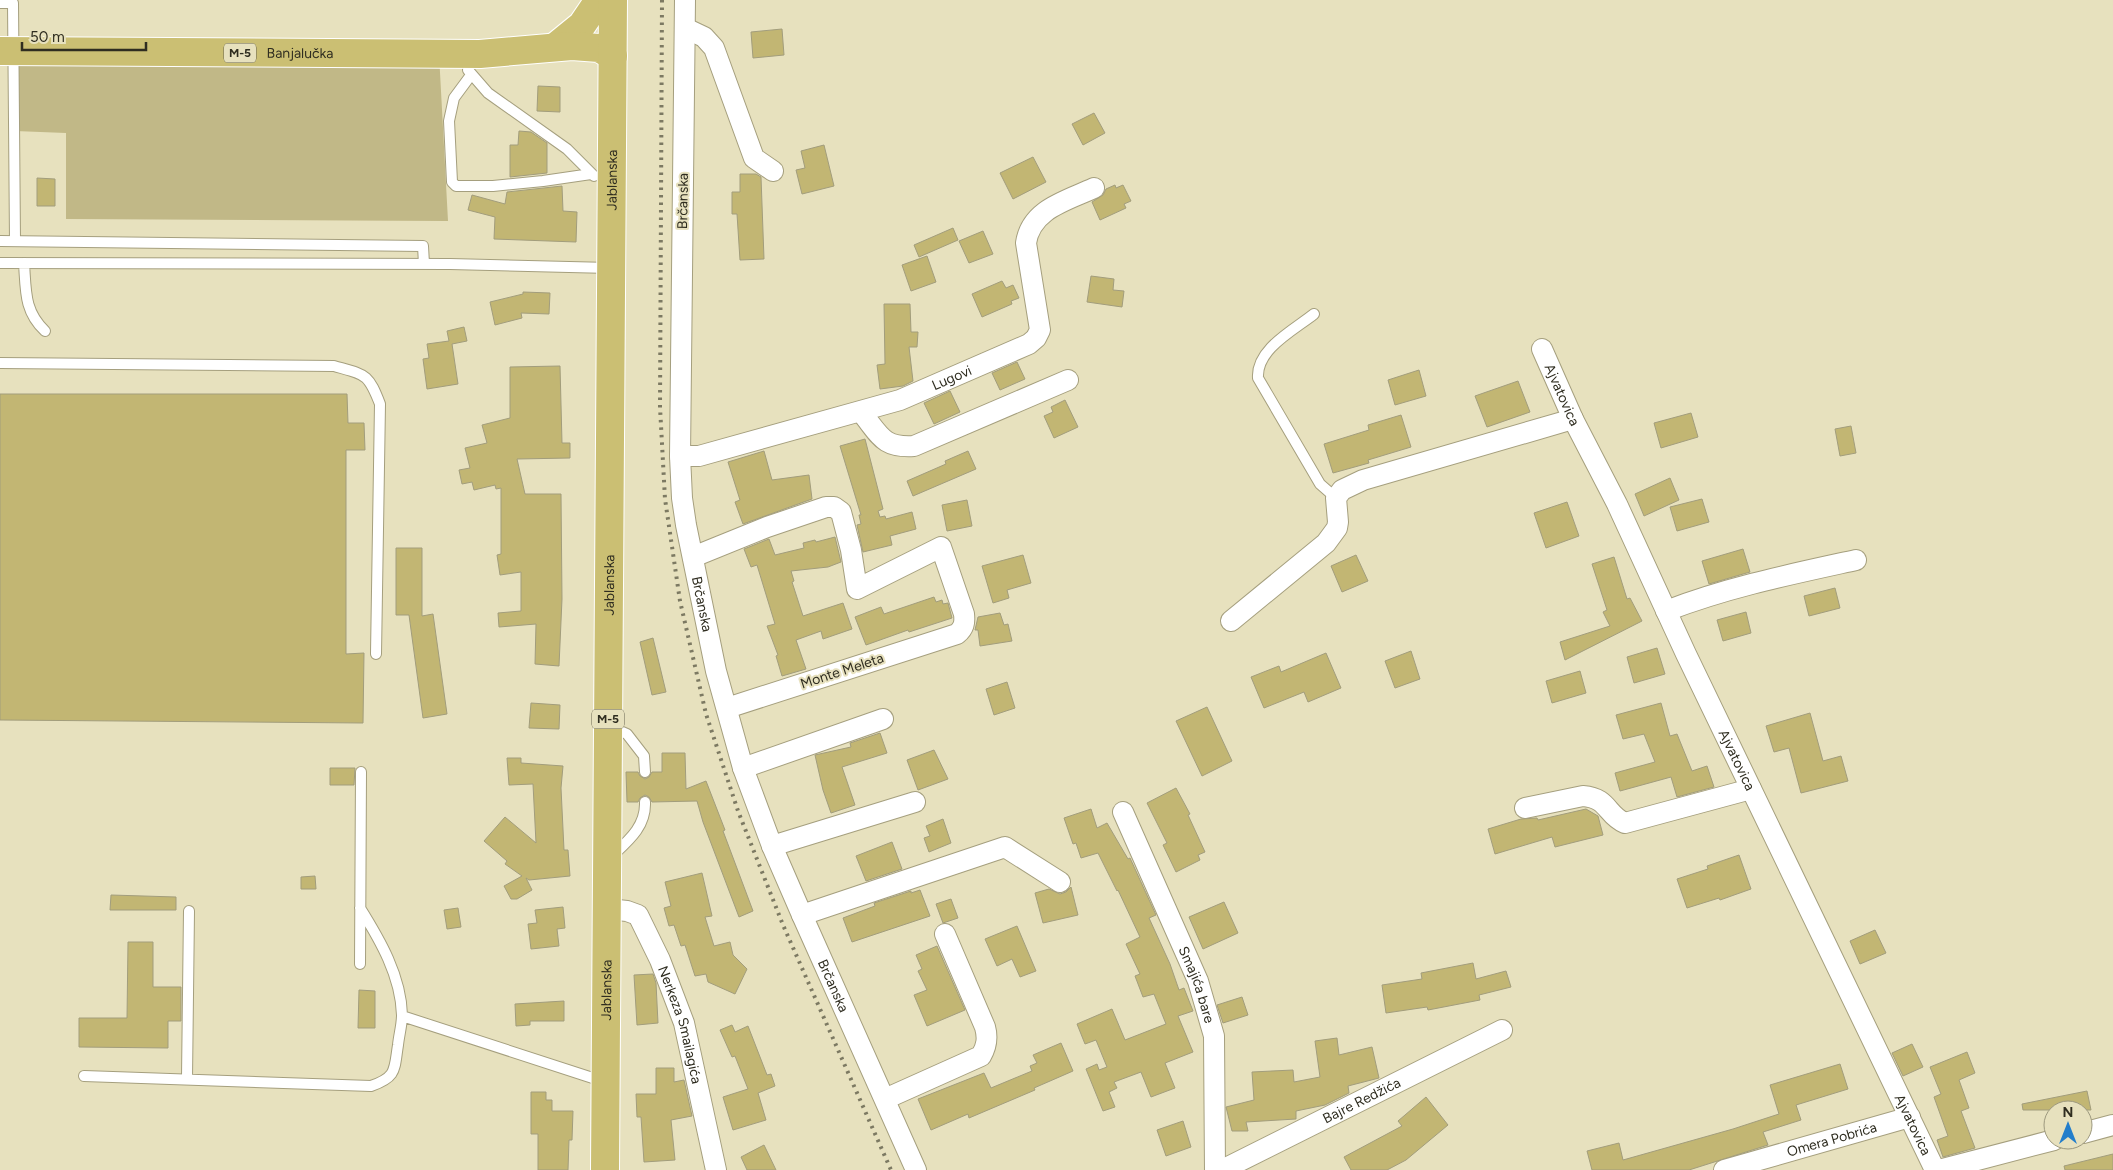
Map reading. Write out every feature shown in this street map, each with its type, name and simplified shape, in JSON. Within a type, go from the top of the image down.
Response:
[{"type":"main road","points":[[556,46],[582,25],[599,0]]},
{"type":"main road","name":"Jablanska","points":[[605,1170],[611,268],[602,180],[613,61],[613,0]]},
{"type":"main road","name":"M-5","points":[[470,61],[556,46],[590,47],[606,51],[613,61]]},
{"type":"main road","name":"Banjalučka","points":[[7,51],[470,61]]},
{"type":"main road","name":"M-5","points":[[470,61],[554,64],[613,61]]},
{"type":"street","name":"Brčanska","points":[[685,0],[680,456],[682,498],[693,557],[716,671],[743,768],[772,846],[916,1170]]},
{"type":"street","points":[[685,28],[704,37],[714,48],[754,158],[773,172]]},
{"type":"street","name":"Lugovi","points":[[680,456],[699,456],[900,400],[1029,344],[1036,338],[1040,330],[1040,321],[1026,243],[1027,234],[1031,225],[1044,212],[1094,188]]},
{"type":"street","name":"Ajvatovica","points":[[1542,349],[1573,419],[1616,504],[1935,1170]]},
{"type":"street","points":[[861,412],[885,442],[898,447],[914,446],[1068,380]]},
{"type":"street","points":[[1231,620],[1326,543],[1338,522],[1336,498],[1342,490],[1363,480],[1573,419]]},
{"type":"street","name":"Monte Meleta","points":[[693,557],[767,526],[826,507],[834,508],[841,512],[851,550],[856,589],[941,547],[964,614],[965,622],[957,634],[726,708]]},
{"type":"street","points":[[1666,610],[1723,591],[1856,560]]},
{"type":"street","points":[[743,768],[883,719]]},
{"type":"street","points":[[1524,808],[1583,796],[1591,797],[1604,803],[1616,817],[1625,822],[1751,789]]},
{"type":"street","points":[[772,846],[915,802]]},
{"type":"street","name":"Smajića bare","points":[[1123,812],[1198,981],[1214,1036],[1215,1170]]},
{"type":"street","points":[[802,915],[1005,847],[1060,882]]},
{"type":"street","name":"Nerkeza Smailagića","points":[[608,909],[627,911],[638,915],[660,960],[684,1023],[716,1170]]},
{"type":"street","points":[[885,1099],[981,1056],[986,1048],[987,1034],[985,1027],[945,934]]},
{"type":"street","name":"Bajre Redžića","points":[[1222,1170],[1502,1030]]},
{"type":"street","name":"Omera Pobrića","points":[[1724,1170],[1910,1117]]},
{"type":"street","points":[[2093,1130],[2113,1125]]},
{"type":"street","points":[[1939,1170],[2043,1143]]},
{"type":"lane","points":[[0,3],[12,3],[7,51],[15,241]]},
{"type":"lane","points":[[470,61],[488,93],[567,149],[602,180]]},
{"type":"lane","points":[[470,61],[454,98],[449,121],[452,182],[456,186],[602,180]]},
{"type":"lane","points":[[0,241],[423,246],[424,264]]},
{"type":"lane","points":[[0,263],[424,264],[611,268]]},
{"type":"lane","points":[[24,263],[28,304],[34,321],[45,332]]},
{"type":"lane","points":[[1314,314],[1262,357],[1258,368],[1258,378],[1320,484],[1336,498]]},
{"type":"lane","points":[[0,363],[334,366],[359,373],[372,382],[380,404],[376,654]]},
{"type":"lane","points":[[608,726],[627,734],[644,756],[644,772]]},
{"type":"lane","points":[[360,964],[361,772]]},
{"type":"lane","points":[[607,862],[633,836],[646,814],[645,802]]},
{"type":"lane","points":[[84,1076],[187,1078],[371,1086],[386,1081],[393,1073],[402,1016],[399,993],[390,963],[360,908]]},
{"type":"lane","points":[[187,1078],[189,911]]},
{"type":"lane","points":[[402,1016],[605,1082]]},
{"type":"shaded area","points":[[14,51],[439,54],[448,221],[66,219],[66,133],[15,131]]},
{"type":"building","points":[[782,29],[784,55],[753,58],[751,32]]},
{"type":"building","points":[[538,86],[560,87],[560,112],[537,111]]},
{"type":"building","points":[[1094,113],[1105,133],[1083,145],[1072,124]]},
{"type":"building","points":[[519,131],[531,132],[547,143],[547,173],[510,177],[510,145],[518,145]]},
{"type":"building","points":[[824,145],[834,186],[802,194],[796,170],[805,168],[801,151]]},
{"type":"building","points":[[1033,157],[1046,182],[1013,199],[1000,173]]},
{"type":"building","points":[[740,174],[756,174],[761,177],[764,259],[740,260],[737,214],[732,214],[732,192],[740,192]]},
{"type":"building","points":[[37,178],[55,179],[55,206],[37,206]]},
{"type":"building","points":[[1115,185],[1116,188],[1123,185],[1131,201],[1124,204],[1126,208],[1100,220],[1092,202],[1103,195],[1106,189]]},
{"type":"building","points":[[562,186],[563,211],[577,212],[576,242],[494,239],[495,217],[468,210],[472,195],[505,204],[507,192]]},
{"type":"building","points":[[953,228],[958,240],[919,257],[914,245]]},
{"type":"building","points":[[983,231],[993,254],[969,263],[959,241]]},
{"type":"building","points":[[927,256],[936,282],[911,291],[902,265]]},
{"type":"building","points":[[1091,276],[1114,279],[1113,290],[1124,291],[1122,307],[1087,302]]},
{"type":"building","points":[[1002,281],[1006,288],[1013,285],[1019,298],[1011,301],[1012,304],[982,317],[972,294]]},
{"type":"building","points":[[523,292],[550,293],[549,314],[521,313],[522,318],[495,325],[490,302],[523,294]]},
{"type":"building","points":[[884,304],[910,304],[911,332],[918,332],[917,347],[909,347],[913,381],[903,386],[880,389],[877,365],[885,364]]},
{"type":"building","points":[[464,327],[467,341],[452,344],[458,384],[427,389],[423,359],[429,358],[427,344],[449,341],[447,331]]},
{"type":"building","points":[[1017,362],[1025,379],[1000,390],[992,373]]},
{"type":"building","points":[[560,366],[562,443],[570,443],[570,458],[517,459],[525,494],[561,494],[562,599],[559,666],[535,664],[536,624],[499,627],[498,613],[521,611],[521,572],[500,575],[497,555],[501,554],[501,488],[496,489],[495,485],[474,490],[472,482],[462,484],[459,470],[470,468],[465,448],[487,443],[482,425],[510,418],[510,367]]},
{"type":"building","points":[[1419,370],[1426,396],[1395,405],[1388,380]]},
{"type":"building","points":[[1518,381],[1530,412],[1487,427],[1475,396]]},
{"type":"building","points":[[950,391],[960,412],[934,424],[924,403]]},
{"type":"building","points":[[0,394],[347,394],[348,423],[364,423],[365,450],[346,450],[346,654],[364,653],[363,723],[0,720]]},
{"type":"building","points":[[1065,400],[1078,427],[1054,438],[1044,416],[1053,412],[1051,407]]},
{"type":"building","points":[[1691,413],[1698,437],[1661,448],[1654,423]]},
{"type":"building","points":[[1401,415],[1411,447],[1368,460],[1369,463],[1333,473],[1324,444],[1369,430],[1368,425]]},
{"type":"building","points":[[1851,426],[1856,453],[1840,456],[1835,429]]},
{"type":"building","points":[[865,439],[883,509],[878,511],[880,517],[885,516],[886,519],[912,512],[916,529],[890,536],[892,545],[863,552],[857,525],[861,524],[859,515],[861,515],[840,446]]},
{"type":"building","points":[[764,451],[772,480],[809,475],[812,499],[743,524],[735,502],[740,500],[728,462]]},
{"type":"building","points":[[968,451],[976,469],[913,496],[907,481],[946,464],[945,461]]},
{"type":"building","points":[[1670,478],[1679,500],[1644,516],[1635,494]]},
{"type":"building","points":[[1702,499],[1709,522],[1677,531],[1670,507]]},
{"type":"building","points":[[967,500],[972,526],[947,531],[942,505]]},
{"type":"building","points":[[1567,502],[1579,536],[1546,548],[1534,513]]},
{"type":"building","points":[[835,537],[841,562],[828,567],[791,571],[794,581],[792,582],[803,616],[843,603],[852,629],[823,639],[821,631],[796,640],[806,669],[782,676],[776,656],[778,655],[767,626],[775,624],[757,565],[751,567],[744,549],[769,539],[775,555],[804,548],[803,543]]},
{"type":"building","points":[[396,548],[422,548],[422,616],[433,614],[447,714],[423,718],[409,615],[396,615]]},
{"type":"building","points":[[1743,549],[1750,572],[1709,584],[1702,561]]},
{"type":"building","points":[[1023,555],[1031,583],[1007,590],[1009,598],[993,603],[982,566]]},
{"type":"building","points":[[1356,555],[1368,581],[1342,592],[1331,566]]},
{"type":"building","points":[[1614,557],[1627,599],[1630,598],[1642,621],[1565,660],[1560,642],[1610,626],[1603,612],[1607,610],[1592,564]]},
{"type":"building","points":[[1835,588],[1840,608],[1809,616],[1804,596]]},
{"type":"building","points":[[934,597],[936,602],[942,600],[943,604],[948,603],[952,618],[909,632],[908,630],[866,645],[855,617],[881,607],[884,614]]},
{"type":"building","points":[[1746,612],[1751,633],[1723,641],[1717,620]]},
{"type":"building","points":[[1000,613],[1004,625],[1008,624],[1012,641],[980,646],[978,630],[975,630],[978,617]]},
{"type":"building","points":[[653,638],[666,692],[652,695],[640,642]]},
{"type":"building","points":[[1657,648],[1665,674],[1634,683],[1627,657]]},
{"type":"building","points":[[1411,651],[1420,679],[1395,688],[1385,661]]},
{"type":"building","points":[[1326,653],[1341,688],[1308,702],[1304,692],[1264,708],[1251,677],[1279,666],[1281,672]]},
{"type":"building","points":[[1580,671],[1586,693],[1552,703],[1546,681]]},
{"type":"building","points":[[1007,682],[1015,708],[994,715],[986,689]]},
{"type":"building","points":[[531,703],[560,705],[559,729],[529,728]]},
{"type":"building","points":[[1661,703],[1670,736],[1677,734],[1692,771],[1707,766],[1714,787],[1677,797],[1671,777],[1620,791],[1615,773],[1655,762],[1644,734],[1623,739],[1616,715]]},
{"type":"building","points":[[1207,707],[1232,761],[1202,776],[1176,721]]},
{"type":"building","points":[[1810,713],[1823,761],[1841,756],[1848,781],[1801,793],[1789,748],[1774,752],[1766,726]]},
{"type":"building","points":[[880,733],[887,753],[842,767],[855,805],[831,813],[823,790],[815,755],[851,747],[850,743]]},
{"type":"building","points":[[934,750],[948,779],[918,790],[907,760]]},
{"type":"building","points":[[662,753],[685,753],[686,789],[706,781],[753,911],[739,917],[703,822],[697,801],[652,802],[645,795],[638,802],[627,802],[626,772],[638,772],[645,779],[652,772],[662,772]]},
{"type":"building","points":[[507,758],[521,758],[521,763],[563,766],[561,788],[564,850],[568,850],[570,876],[529,880],[526,878],[532,890],[517,899],[511,899],[504,886],[522,876],[505,864],[507,861],[484,841],[505,817],[536,843],[533,784],[509,785]]},
{"type":"building","points":[[330,768],[355,768],[354,785],[330,785]]},
{"type":"building","points":[[1176,788],[1190,814],[1188,815],[1205,852],[1198,855],[1200,860],[1176,872],[1163,845],[1167,843],[1147,803]]},
{"type":"building","points":[[1091,809],[1097,828],[1107,823],[1128,859],[1130,858],[1156,915],[1149,918],[1170,964],[1179,990],[1184,988],[1193,1011],[1178,1016],[1193,1052],[1165,1063],[1175,1088],[1151,1097],[1141,1072],[1114,1082],[1117,1088],[1109,1092],[1115,1107],[1103,1111],[1086,1069],[1097,1064],[1099,1070],[1107,1067],[1096,1040],[1085,1044],[1077,1024],[1112,1009],[1125,1040],[1166,1024],[1154,994],[1143,997],[1135,976],[1140,974],[1126,944],[1140,937],[1118,890],[1098,853],[1081,858],[1076,843],[1073,844],[1064,818]]},
{"type":"building","points":[[1586,809],[1598,816],[1603,835],[1555,847],[1552,837],[1495,854],[1488,829],[1521,819],[1537,818],[1538,820]]},
{"type":"building","points":[[943,819],[951,843],[929,852],[924,838],[930,836],[926,826]]},
{"type":"building","points":[[892,842],[902,869],[866,881],[856,856]]},
{"type":"building","points":[[1739,855],[1751,889],[1720,900],[1719,898],[1687,908],[1677,879],[1708,869],[1707,866]]},
{"type":"building","points":[[702,873],[712,916],[705,917],[714,946],[730,942],[733,955],[747,969],[735,994],[708,982],[706,974],[695,976],[685,945],[681,946],[674,925],[669,926],[664,908],[671,906],[665,882]]},
{"type":"building","points":[[315,876],[316,889],[301,889],[301,877]]},
{"type":"building","points":[[1071,887],[1078,915],[1043,923],[1035,893],[1049,889],[1060,894],[1066,892]]},
{"type":"building","points":[[920,890],[930,916],[852,942],[843,918],[875,906],[874,903]]},
{"type":"building","points":[[111,895],[176,897],[176,910],[110,910]]},
{"type":"building","points":[[951,899],[958,918],[943,923],[936,904]]},
{"type":"building","points":[[1224,902],[1238,933],[1203,949],[1189,917]]},
{"type":"building","points":[[563,907],[565,928],[557,929],[559,946],[531,949],[528,924],[537,923],[535,910]]},
{"type":"building","points":[[458,908],[461,927],[447,929],[444,910]]},
{"type":"building","points":[[1017,926],[1036,971],[1020,977],[1012,959],[997,966],[985,939]]},
{"type":"building","points":[[1875,930],[1886,953],[1860,964],[1850,941]]},
{"type":"building","points":[[128,942],[153,942],[153,987],[181,987],[181,1021],[168,1021],[168,1048],[79,1047],[79,1018],[127,1018]]},
{"type":"building","points":[[937,946],[965,1010],[927,1026],[914,995],[927,990],[918,971],[922,969],[916,955]]},
{"type":"building","points":[[1473,963],[1476,979],[1506,971],[1511,987],[1479,995],[1480,1000],[1428,1010],[1427,1007],[1386,1013],[1382,985],[1422,979],[1421,973]]},
{"type":"building","points":[[653,974],[656,983],[658,1023],[637,1025],[634,975]]},
{"type":"building","points":[[359,990],[375,991],[375,1028],[358,1028]]},
{"type":"building","points":[[1242,997],[1248,1015],[1223,1023],[1217,1005]]},
{"type":"building","points":[[564,1001],[564,1021],[530,1021],[530,1025],[516,1026],[515,1004]]},
{"type":"building","points":[[732,1025],[735,1032],[748,1026],[767,1075],[771,1074],[775,1086],[758,1093],[766,1120],[733,1130],[723,1097],[748,1089],[735,1056],[732,1057],[720,1030]]},
{"type":"building","points":[[1337,1038],[1339,1055],[1372,1047],[1379,1078],[1348,1086],[1349,1093],[1325,1105],[1296,1111],[1296,1119],[1246,1122],[1248,1131],[1232,1131],[1226,1107],[1254,1100],[1252,1072],[1293,1070],[1294,1082],[1320,1077],[1315,1041]]},
{"type":"building","points":[[1061,1043],[1073,1071],[1034,1088],[1035,1090],[969,1118],[968,1114],[931,1130],[918,1099],[984,1073],[991,1088],[1032,1071],[1030,1066],[1037,1063],[1033,1055]]},
{"type":"building","points":[[1912,1044],[1923,1067],[1903,1076],[1892,1053]]},
{"type":"building","points":[[1967,1052],[1975,1073],[1959,1080],[1969,1108],[1961,1111],[1975,1148],[1943,1157],[1937,1140],[1948,1136],[1934,1097],[1941,1094],[1930,1067]]},
{"type":"building","points":[[1840,1064],[1848,1089],[1796,1105],[1801,1120],[1763,1132],[1768,1145],[1689,1170],[1592,1170],[1587,1151],[1619,1143],[1623,1160],[1779,1114],[1770,1085]]},
{"type":"building","points":[[656,1068],[674,1068],[674,1082],[684,1080],[692,1116],[671,1120],[675,1160],[644,1162],[641,1117],[637,1117],[636,1094],[656,1094]]},
{"type":"building","points":[[2087,1091],[2089,1100],[2043,1100],[2043,1110],[2023,1110],[2022,1104]]},
{"type":"building","points":[[531,1092],[546,1092],[546,1100],[552,1100],[552,1111],[573,1111],[572,1140],[569,1140],[568,1170],[538,1170],[538,1134],[531,1134]]},
{"type":"building","points":[[1426,1097],[1448,1125],[1406,1160],[1387,1170],[1351,1170],[1344,1157],[1402,1126],[1398,1121]]},
{"type":"building","points":[[1183,1121],[1191,1147],[1166,1156],[1157,1130]]},
{"type":"building","points":[[764,1145],[776,1170],[747,1170],[741,1157]]},
{"type":"building","points":[[2113,1154],[2113,1170],[2065,1170],[2064,1166]]},
{"type":"railway","points":[[662,0],[660,407],[665,499],[680,601],[706,714],[738,811],[783,925],[891,1170]]}]
